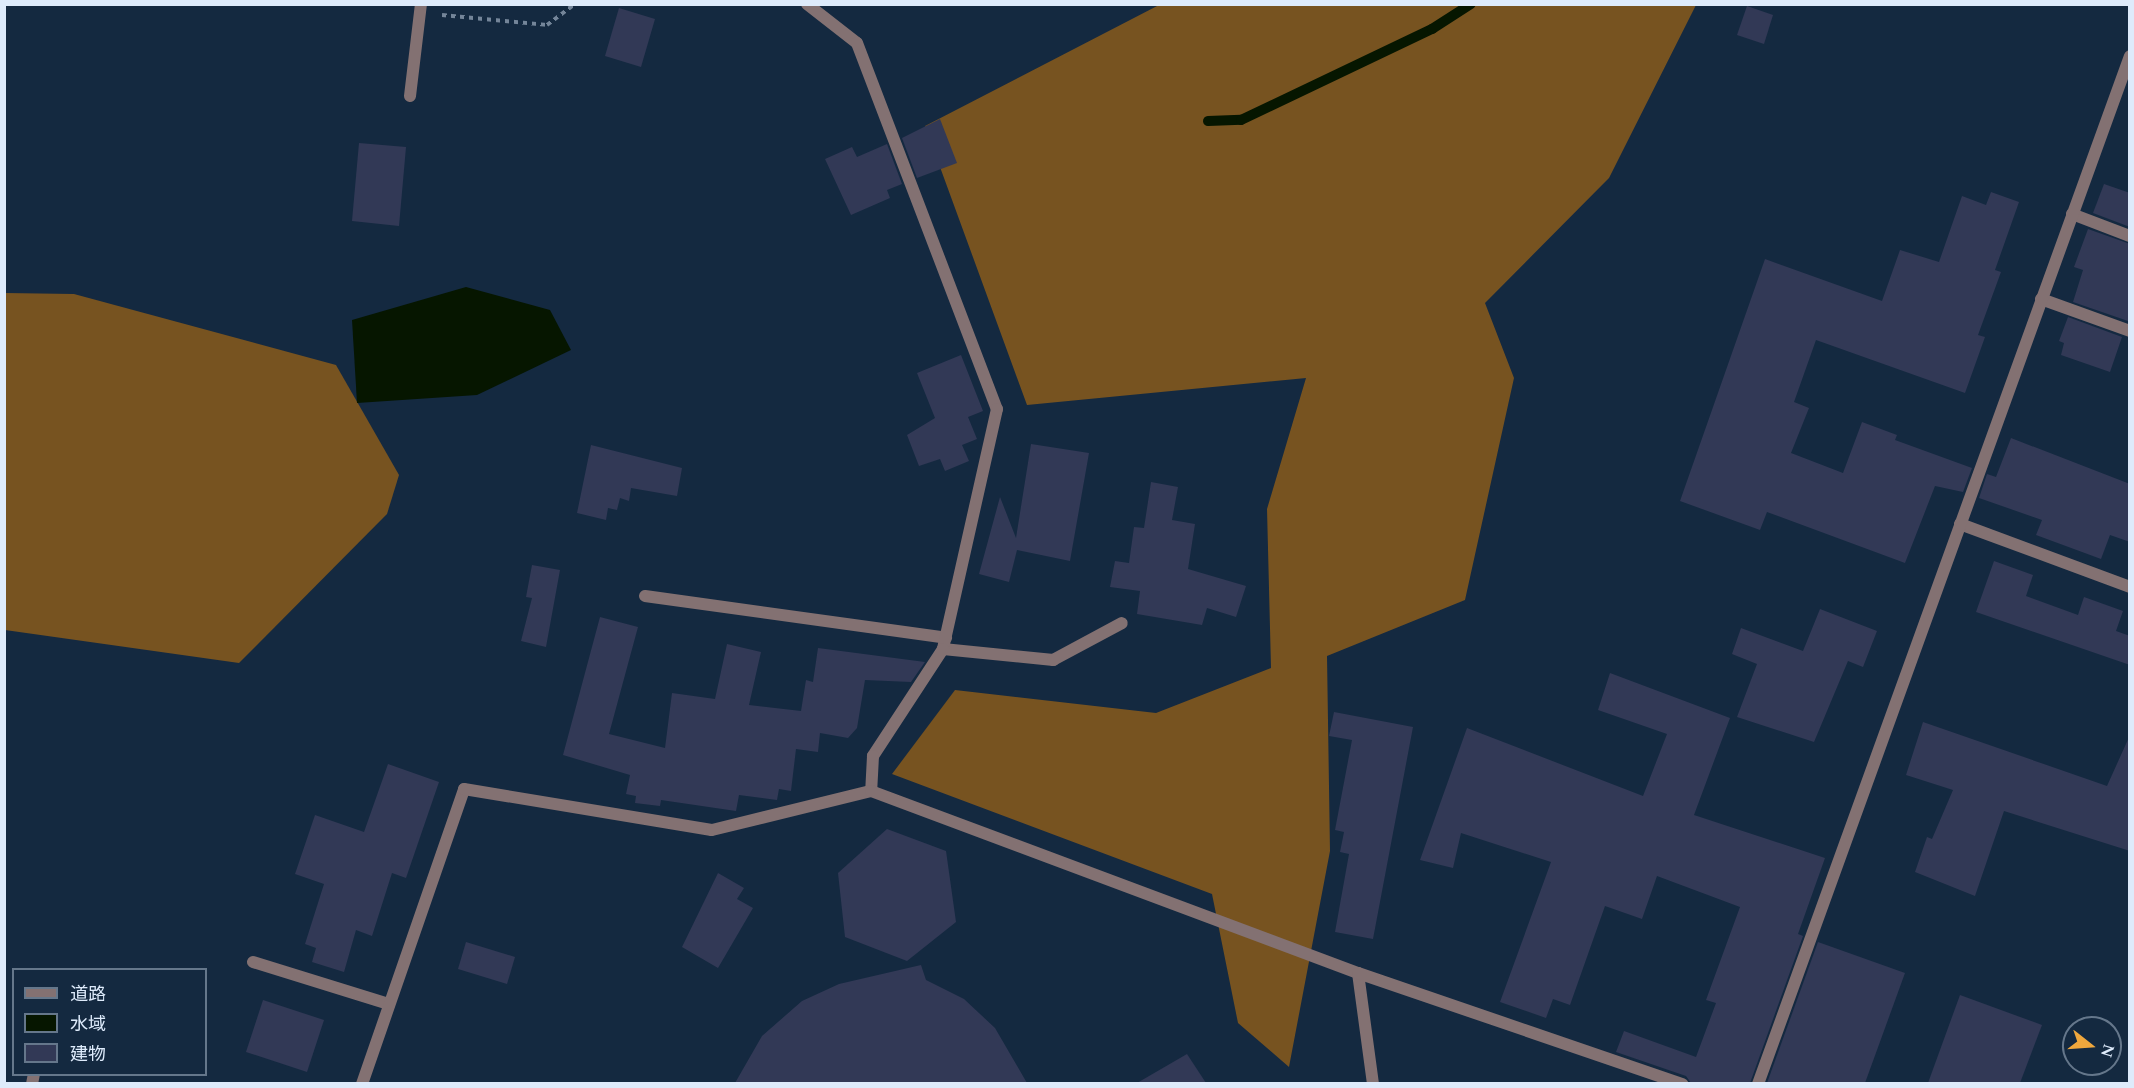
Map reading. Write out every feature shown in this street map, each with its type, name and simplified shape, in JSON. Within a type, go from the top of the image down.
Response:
[{"type":"street","points":[[807,4],[857,43],[997,409],[944,644],[873,756],[871,791]]},
{"type":"street","points":[[410,96],[420,9]]},
{"type":"street","points":[[1758,1083],[2130,56]]},
{"type":"street","points":[[2072,214],[2130,236]]},
{"type":"street","points":[[2041,300],[2130,331]]},
{"type":"street","points":[[1960,525],[2130,587]]},
{"type":"street","points":[[645,596],[1053,660],[1122,623]]},
{"type":"street","points":[[362,1083],[464,789],[712,830],[871,791],[1358,973],[1683,1083]]},
{"type":"street","points":[[253,962],[389,1004]]},
{"type":"street","points":[[1358,973],[1373,1083]]},
{"type":"path","points":[[420,9],[547,25],[575,4]]},
{"type":"shaded area","points":[[1159,5],[1696,5],[1609,178],[1485,303],[1514,378],[1465,600],[1327,656],[1330,851],[1289,1067],[1238,1023],[1212,894],[892,774],[955,690],[1156,713],[1271,668],[1267,509],[1306,378],[1027,405],[925,126]]},
{"type":"shaded area","points":[[5,293],[74,294],[336,365],[399,475],[387,514],[239,663],[5,630]]},
{"type":"water","points":[[466,287],[550,310],[571,350],[477,395],[357,403],[352,320]]},
{"type":"building","points":[[1747,6],[1773,15],[1764,44],[1737,35]]},
{"type":"building","points":[[619,8],[655,19],[641,67],[605,56]]},
{"type":"building","points":[[940,119],[957,163],[917,178],[902,138]]},
{"type":"building","points":[[359,143],[406,147],[399,226],[352,221]]},
{"type":"building","points":[[887,144],[902,184],[887,190],[890,198],[851,215],[825,159],[852,147],[857,157]]},
{"type":"building","points":[[2104,184],[2130,193],[2130,227],[2093,213]]},
{"type":"building","points":[[1991,192],[2019,202],[1995,270],[2001,272],[1978,335],[1985,337],[1965,393],[1816,340],[1794,402],[1809,408],[1791,453],[1843,473],[1862,422],[1897,435],[1895,440],[1972,468],[1963,492],[1935,486],[1905,563],[1767,512],[1760,530],[1680,501],[1765,259],[1882,301],[1900,250],[1939,262],[1962,196],[1986,205]]},
{"type":"building","points":[[2088,229],[2130,244],[2128,321],[2073,302],[2083,270],[2074,267]]},
{"type":"building","points":[[2068,317],[2122,337],[2110,372],[2061,355],[2064,343],[2059,341]]},
{"type":"building","points":[[961,355],[983,411],[968,417],[977,439],[962,445],[969,461],[945,471],[940,459],[919,466],[907,435],[935,418],[917,373]]},
{"type":"building","points":[[2011,438],[2130,484],[2130,542],[2110,535],[2101,559],[2036,535],[2042,520],[1979,498],[1987,474],[1996,477]]},
{"type":"building","points":[[1031,444],[1089,453],[1070,561],[1017,550],[1009,582],[979,574],[1000,497],[1016,538]]},
{"type":"building","points":[[591,445],[682,468],[677,496],[631,488],[629,501],[620,498],[617,510],[608,508],[606,520],[577,513]]},
{"type":"building","points":[[1151,482],[1178,487],[1172,520],[1195,524],[1188,569],[1246,586],[1236,617],[1207,608],[1202,625],[1137,614],[1140,591],[1110,587],[1115,561],[1129,563],[1134,527],[1144,528]]},
{"type":"building","points":[[1994,561],[2033,575],[2026,596],[2078,615],[2084,597],[2123,611],[2116,631],[2130,636],[2130,665],[1976,612]]},
{"type":"building","points":[[532,565],[560,570],[546,647],[521,641],[532,598],[526,597]]},
{"type":"building","points":[[1820,609],[1877,631],[1863,667],[1848,661],[1814,742],[1737,717],[1757,664],[1732,654],[1741,628],[1803,651]]},
{"type":"building","points":[[600,617],[638,627],[609,734],[665,748],[672,693],[715,699],[727,644],[761,652],[749,705],[801,711],[806,680],[813,682],[818,648],[925,662],[911,682],[865,680],[857,728],[848,738],[820,733],[818,752],[796,749],[791,791],[779,789],[777,800],[739,795],[736,811],[661,800],[660,806],[635,803],[636,796],[626,794],[630,775],[563,755]]},
{"type":"building","points":[[1610,673],[1730,718],[1694,815],[1825,858],[1798,934],[1803,936],[1750,1083],[1691,1083],[1686,1076],[1616,1052],[1624,1031],[1696,1057],[1716,1003],[1706,1000],[1740,907],[1657,876],[1642,919],[1605,906],[1570,1005],[1553,999],[1546,1018],[1500,1002],[1551,862],[1461,833],[1453,868],[1420,860],[1467,728],[1643,796],[1667,734],[1598,710]]},
{"type":"building","points":[[1334,712],[1413,727],[1373,939],[1335,932],[1349,854],[1340,852],[1344,832],[1335,830],[1352,740],[1329,736]]},
{"type":"building","points":[[1923,722],[2107,786],[2130,735],[2130,851],[2004,811],[1975,896],[1915,872],[1927,837],[1932,839],[1953,790],[1906,775]]},
{"type":"building","points":[[388,764],[439,782],[406,878],[392,873],[372,936],[356,930],[344,972],[312,962],[316,948],[305,944],[324,884],[295,874],[315,815],[364,832]]},
{"type":"building","points":[[887,829],[946,851],[956,922],[907,961],[845,937],[838,873]]},
{"type":"building","points":[[718,873],[744,888],[737,899],[753,908],[718,968],[682,947]]},
{"type":"building","points":[[466,942],[515,957],[507,984],[458,969]]},
{"type":"building","points":[[1818,942],[1905,973],[1865,1083],[1767,1083]]},
{"type":"building","points":[[921,965],[926,980],[964,999],[995,1028],[1027,1083],[735,1083],[762,1036],[802,1001],[839,984]]},
{"type":"building","points":[[1960,995],[2042,1025],[2020,1083],[1928,1083]]},
{"type":"building","points":[[263,1000],[324,1020],[307,1072],[246,1052]]},
{"type":"building","points":[[1187,1054],[1206,1083],[1137,1083]]},
{"type":"waterway","points":[[1208,121],[1241,120],[1432,29],[1471,4]]}]
